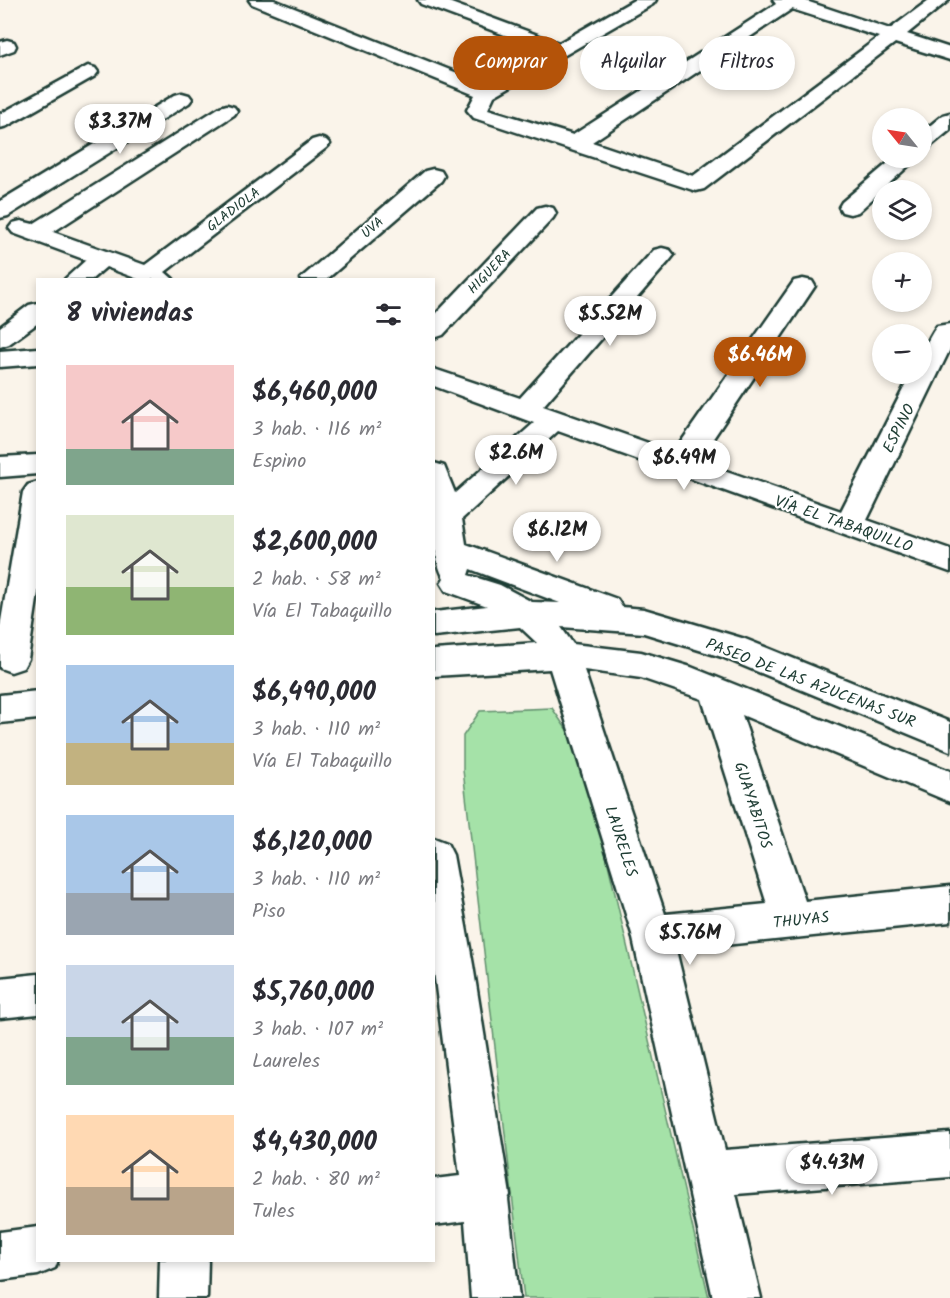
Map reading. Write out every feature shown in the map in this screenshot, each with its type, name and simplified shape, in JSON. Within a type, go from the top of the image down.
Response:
[{"type":"street","points":[[258,0],[486,92]]},
{"type":"street","points":[[427,0],[523,36]]},
{"type":"street","points":[[608,0],[640,4]]},
{"type":"street","points":[[490,90],[486,92],[477,111],[481,114],[576,143],[696,184],[940,0]]},
{"type":"street","points":[[576,143],[788,1],[950,54]]},
{"type":"street","points":[[568,46],[640,4]]},
{"type":"street","points":[[0,122],[88,72]]},
{"type":"street","points":[[0,211],[182,99]]},
{"type":"street","points":[[35,233],[227,111]]},
{"type":"street","points":[[932,134],[950,118]]},
{"type":"street","name":"GLADIOLA","points":[[154,277],[319,144]]},
{"type":"street","points":[[850,207],[895,168]]},
{"type":"street","name":"UVA","points":[[313,278],[433,176]]},
{"type":"street","name":"HIGUERA","points":[[435,329],[544,213]]},
{"type":"street","points":[[0,220],[154,277]]},
{"type":"street","points":[[525,410],[662,255]]},
{"type":"street","points":[[77,278],[103,258]]},
{"type":"street","points":[[680,465],[804,286]]},
{"type":"street","points":[[0,339],[36,312]]},
{"type":"street","name":"ESPINO","points":[[849,525],[946,331]]},
{"type":"street","points":[[0,359],[36,356]]},
{"type":"street","name":"VÍA EL TABAQUILLO","points":[[435,377],[950,561]]},
{"type":"street","points":[[447,516],[553,421]]},
{"type":"street","points":[[0,467],[36,464]]},
{"type":"street","points":[[435,476],[447,516],[457,583],[439,608],[435,623]]},
{"type":"street","points":[[16,658],[36,507]]},
{"type":"street","points":[[452,550],[644,621]]},
{"type":"street","name":"LAURELES","points":[[457,583],[508,601],[528,614],[557,645],[563,656],[652,934],[737,1298]]},
{"type":"street","name":"PASEO DE LAS AZUCENAS SUR","points":[[435,627],[493,617],[528,614],[586,615],[644,621],[733,648],[950,736]]},
{"type":"street","points":[[435,663],[501,656],[563,656],[641,665],[678,675],[716,690],[950,788]]},
{"type":"street","name":"GUAYABITOS","points":[[716,690],[792,920]]},
{"type":"street","points":[[0,709],[36,705]]},
{"type":"street","points":[[435,867],[443,964],[487,1195],[495,1298]]},
{"type":"street","name":"THUYAS","points":[[652,934],[950,904]]},
{"type":"street","points":[[0,998],[36,994]]},
{"type":"street","points":[[708,1174],[950,1155]]},
{"type":"street","points":[[435,1202],[487,1195]]},
{"type":"street","points":[[0,1256],[36,1251]]},
{"type":"street","points":[[183,1298],[184,1262]]},
{"type":"green space","points":[[552,708],[578,746],[589,782],[709,1298],[524,1298],[463,770],[463,736],[480,711]]}]
